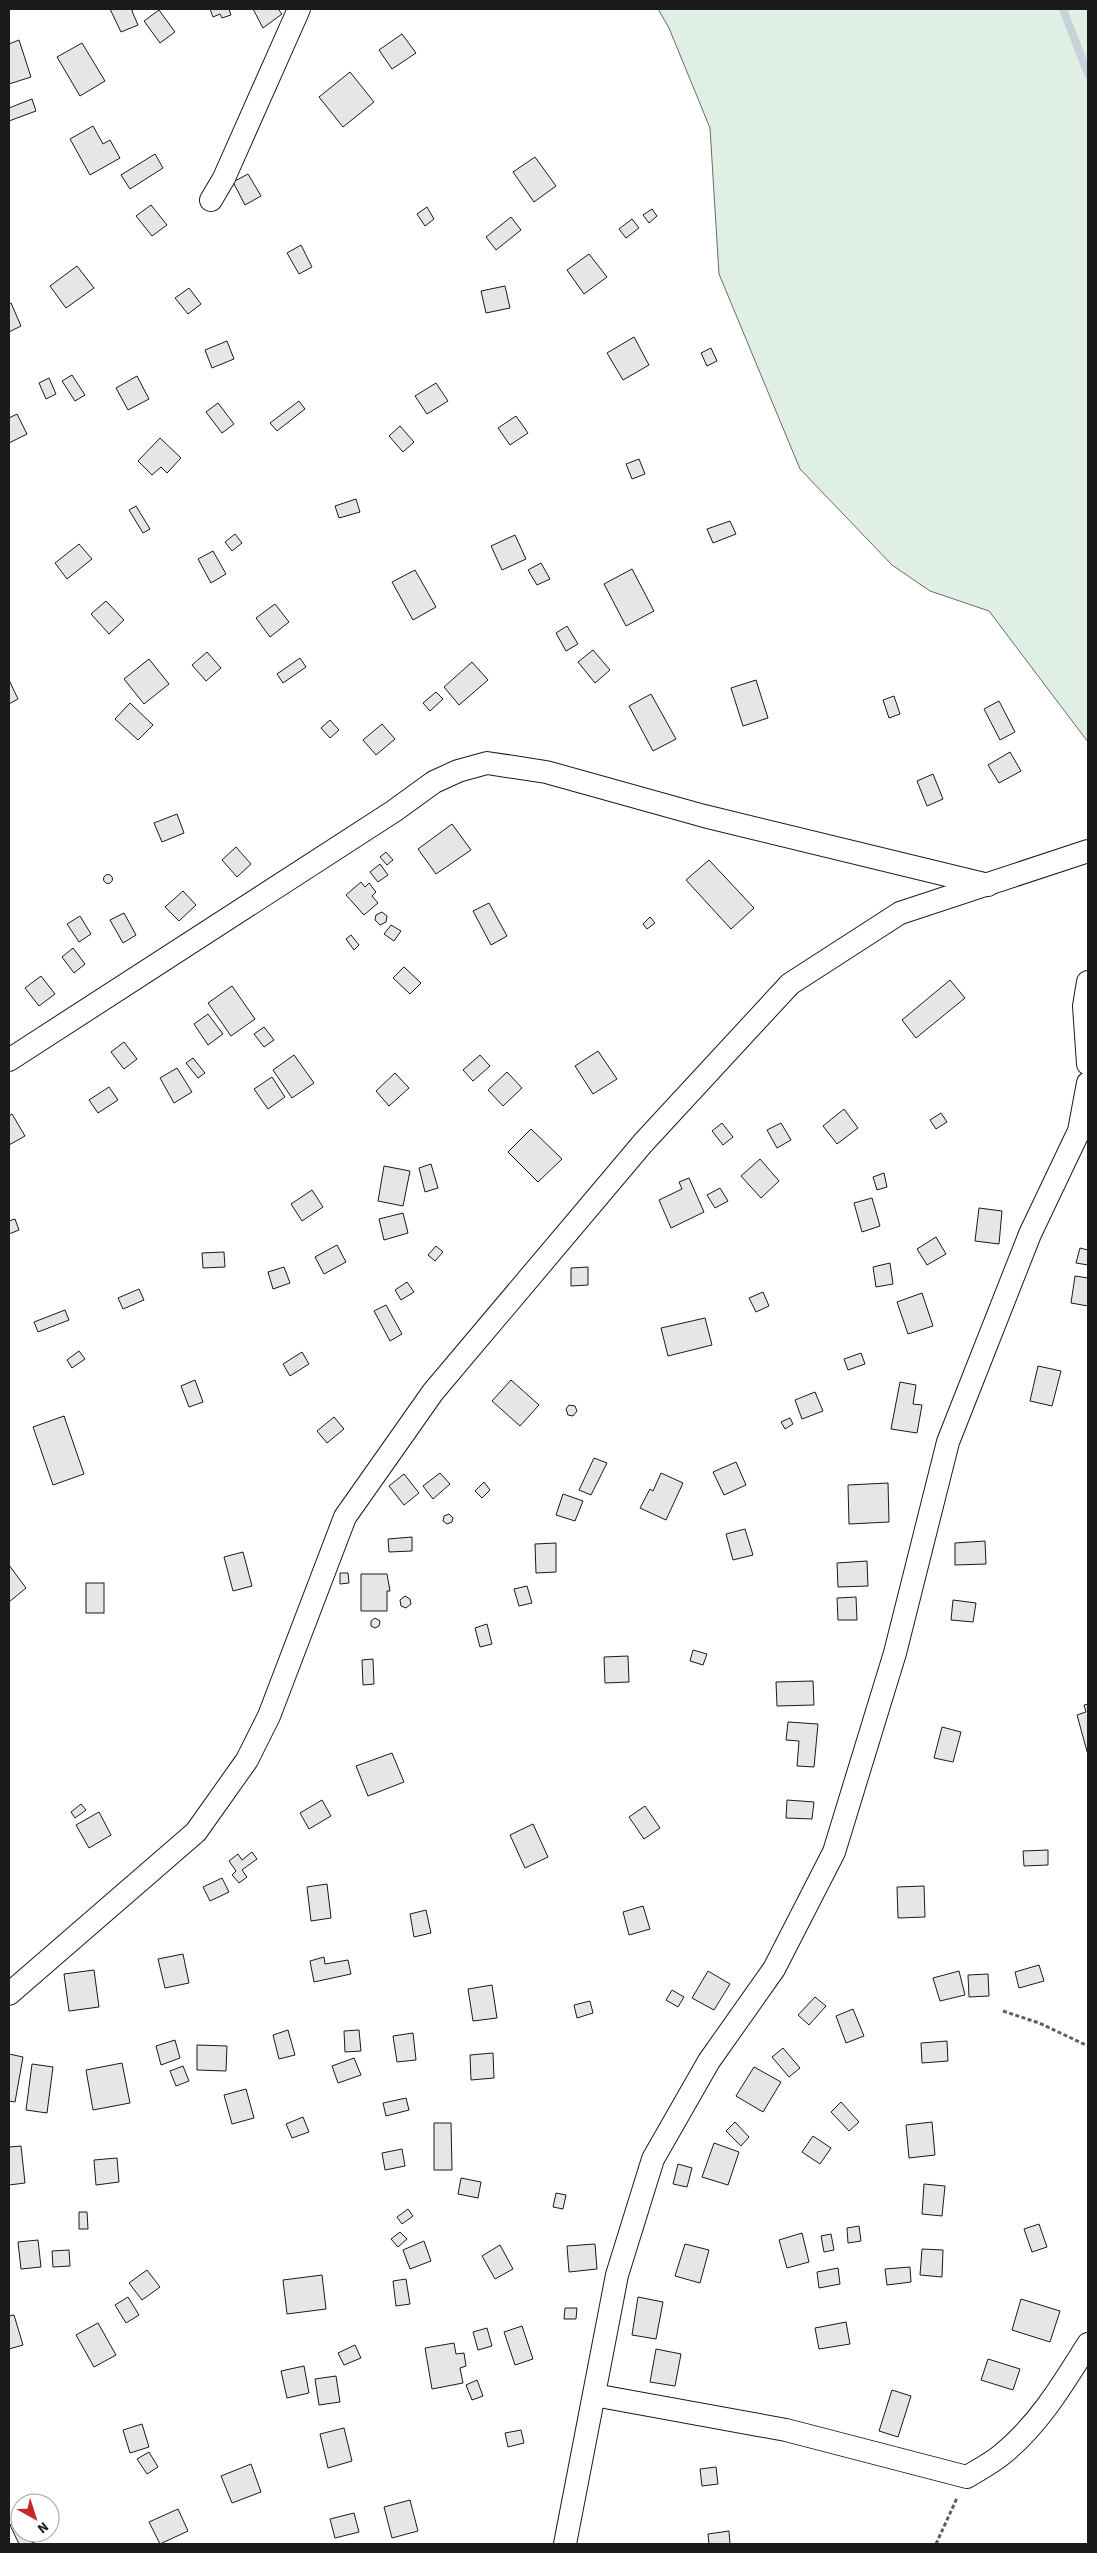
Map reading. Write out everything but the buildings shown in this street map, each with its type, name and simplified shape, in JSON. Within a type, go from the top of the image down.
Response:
[{"type":"street","points":[[210,200],[224,178],[299,9]]},
{"type":"street","points":[[9,1060],[394,812],[434,782],[458,772],[487,764],[546,772],[704,816],[990,885]]},
{"type":"street","points":[[9,1994],[196,1832],[247,1760],[269,1716],[345,1517],[433,1392],[643,1143],[790,984],[900,913],[990,885],[1088,851]]},
{"type":"street","points":[[1088,982],[1084,1006],[1088,1064]]},
{"type":"street","points":[[565,2544],[617,2275],[653,2159],[709,2061],[774,1969],[834,1852],[895,1653],[948,1442],[1030,1234],[1079,1131],[1088,1083]]},
{"type":"street","points":[[594,2396],[786,2430],[967,2477],[1000,2456],[1034,2422],[1057,2394],[1088,2344]]},
{"type":"path","points":[[1003,2011],[1039,2023],[1088,2046]]},
{"type":"path","points":[[936,2544],[967,2477]]},
{"type":"green space","points":[[658,9],[1088,9],[1088,742],[989,611],[930,591],[892,565],[800,469],[719,274],[710,128],[669,28]]},
{"type":"waterway","points":[[1063,9],[1088,74]]}]
